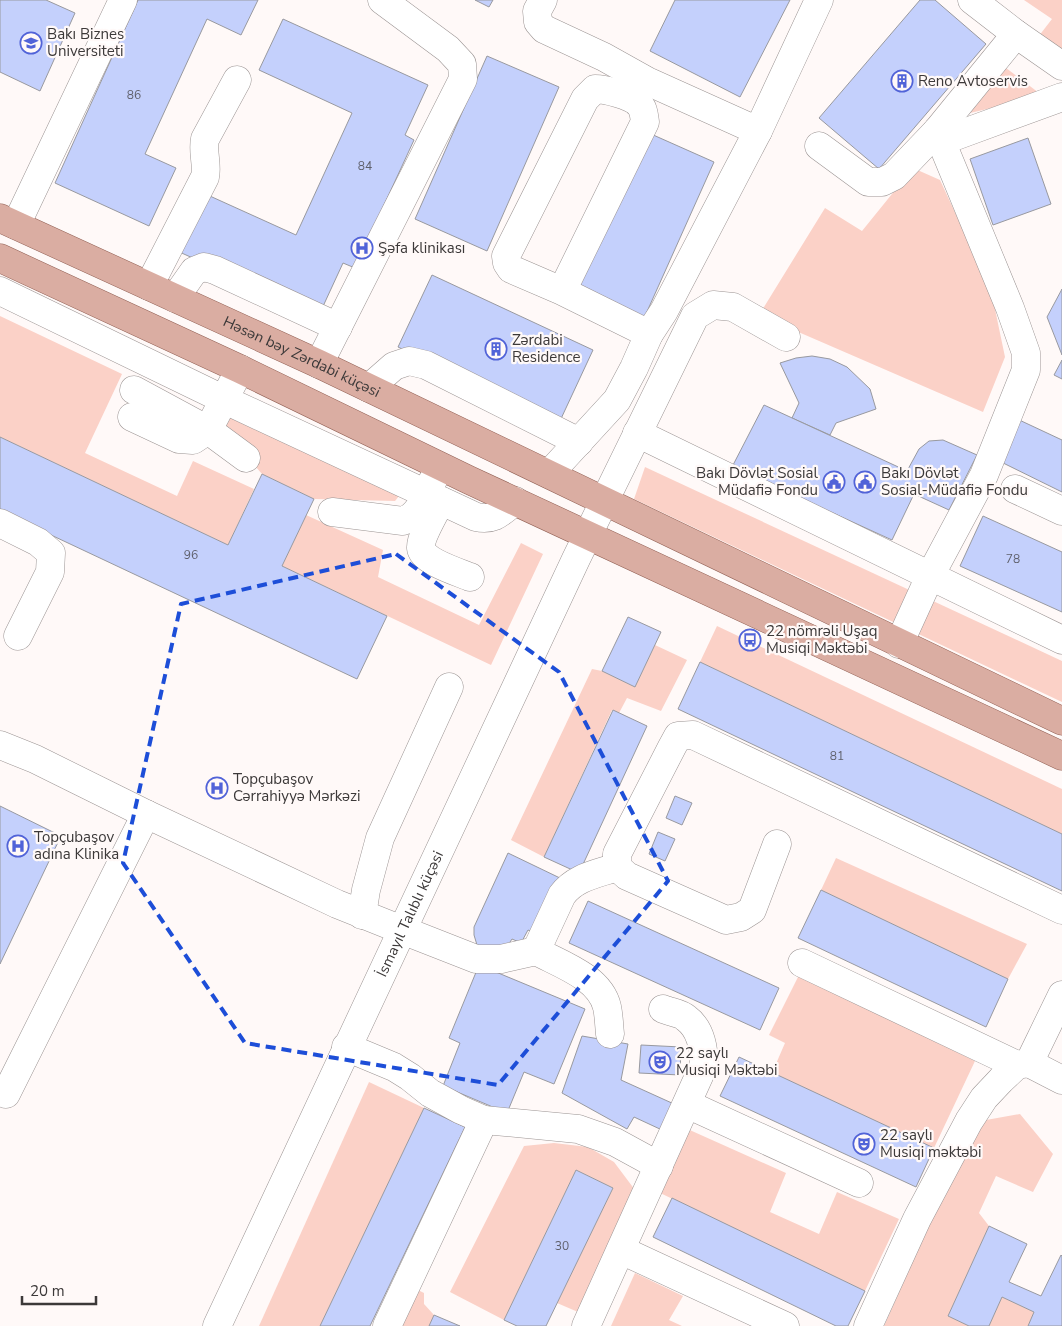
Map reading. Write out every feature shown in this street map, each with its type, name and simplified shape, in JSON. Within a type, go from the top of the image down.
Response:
[{"type":"main road","points":[[8,221],[1,259],[240,369],[440,466],[1062,756]]},
{"type":"main road","name":"Həsən bəy Zərdabi küçəsi","points":[[8,221],[319,364],[1062,721]]},
{"type":"street","points":[[8,221],[123,0]]},
{"type":"street","points":[[319,364],[462,79],[462,64],[448,50],[382,0]]},
{"type":"street","points":[[543,0],[537,11],[538,22],[544,29],[604,57],[647,81],[758,131]]},
{"type":"street","points":[[549,474],[617,400],[649,334],[664,311],[758,131],[819,0]]},
{"type":"street","points":[[972,0],[1062,66]]},
{"type":"street","points":[[819,146],[868,182],[882,182],[894,176],[940,136],[1016,34]]},
{"type":"street","points":[[149,286],[204,177],[206,170],[204,149],[206,139],[237,80]]},
{"type":"street","points":[[562,291],[645,122],[644,111],[638,102],[606,89],[595,89],[585,99],[506,256],[507,263],[511,269],[562,291],[649,334]]},
{"type":"street","points":[[940,136],[1062,97]]},
{"type":"street","points":[[899,644],[930,576],[984,475],[1026,370],[1026,354],[1010,308],[940,136]]},
{"type":"street","points":[[175,298],[194,271],[204,267],[215,270],[338,327]]},
{"type":"street","points":[[0,291],[225,400],[476,517],[487,520],[496,516],[515,501]]},
{"type":"street","name":"İsmayıl Talıblı küçəsi","points":[[217,1326],[603,501],[695,316],[713,305],[733,307],[786,337]]},
{"type":"street","points":[[369,388],[394,366],[408,361],[426,365],[579,442]]},
{"type":"street","points":[[132,418],[179,439],[193,440],[208,430],[240,369]]},
{"type":"street","points":[[134,390],[208,430],[246,458]]},
{"type":"street","points":[[637,433],[1062,640]]},
{"type":"street","points":[[440,466],[421,548],[425,557],[470,577]]},
{"type":"street","points":[[1015,488],[1062,511]]},
{"type":"street","points":[[332,512],[403,521],[411,518],[433,497]]},
{"type":"street","points":[[0,524],[38,542],[51,553],[50,572],[18,636]]},
{"type":"street","points":[[362,915],[366,890],[380,838],[449,688]]},
{"type":"street","points":[[617,868],[617,854],[678,736],[693,735],[1062,910]]},
{"type":"street","points":[[0,747],[35,760],[362,915],[476,958],[501,959],[536,951],[580,975],[598,989],[607,1006],[610,1034]]},
{"type":"street","points":[[6,1094],[146,814]]},
{"type":"street","points":[[617,868],[627,876],[726,920],[741,917],[752,910],[777,844]]},
{"type":"street","points":[[536,951],[568,887],[578,880],[617,868]]},
{"type":"street","points":[[802,963],[1062,1080]]},
{"type":"street","points":[[868,1326],[917,1219],[969,1121],[984,1098],[1023,1064],[1062,995]]},
{"type":"street","points":[[586,1326],[704,1065],[704,1047],[696,1030],[686,1017],[663,1010]]},
{"type":"street","points":[[346,1047],[394,1068],[410,1077],[430,1093],[484,1120],[578,1130],[615,1142],[659,1166]]},
{"type":"street","points":[[687,1104],[859,1183]]},
{"type":"street","points":[[387,1326],[484,1120]]},
{"type":"street","points":[[621,1250],[785,1326]]},
{"type":"highlighted area","points":[[396,554],[559,672],[668,881],[498,1085],[245,1043],[123,863],[181,604]]},
{"type":"shaded area","points":[[1024,0],[1062,0],[1062,62],[1035,41],[1052,19]]},
{"type":"shaded area","points":[[1006,68],[1043,96],[970,113]]},
{"type":"shaded area","points":[[913,168],[940,180],[991,290],[1005,357],[983,412],[759,315],[825,208],[862,231]]},
{"type":"shaded area","points":[[0,316],[122,374],[85,453],[177,496],[193,461],[254,489],[228,545],[0,437]]},
{"type":"shaded area","points":[[226,410],[403,491],[395,501],[314,499],[262,474],[219,424]]},
{"type":"shaded area","points":[[645,467],[1062,661],[1062,702],[634,499]]},
{"type":"shaded area","points":[[306,515],[383,550],[378,577],[479,625],[521,543],[543,554],[491,665],[282,566]]},
{"type":"shaded area","points":[[717,626],[1062,789],[1062,834],[700,662]]},
{"type":"shaded area","points":[[655,645],[687,660],[661,711],[627,698],[619,713],[612,710],[544,857],[511,840],[592,669],[602,671],[635,687]]},
{"type":"shaded area","points":[[836,858],[1027,944],[1008,979],[821,890]]},
{"type":"shaded area","points":[[799,975],[975,1061],[934,1148],[772,1073],[785,1043],[769,1035]]},
{"type":"shaded area","points":[[369,1082],[424,1108],[320,1326],[259,1326]]},
{"type":"shaded area","points":[[1020,1114],[1053,1154],[1033,1192],[996,1176],[979,1213],[989,1226],[948,1316],[969,1326],[884,1326],[975,1122]]},
{"type":"shaded area","points":[[683,1127],[786,1173],[770,1212],[819,1234],[837,1192],[899,1219],[865,1291],[656,1191]]},
{"type":"shaded area","points":[[554,1143],[588,1147],[614,1162],[635,1190],[578,1312],[557,1303],[613,1188],[576,1170],[504,1320],[450,1292],[524,1146]]},
{"type":"shaded area","points":[[635,1273],[683,1296],[669,1320],[682,1326],[611,1326]]},
{"type":"shaded area","points":[[416,1289],[424,1293],[424,1304],[434,1315],[429,1326],[398,1326]]},
{"type":"shaded area","points":[[1002,1297],[1034,1312],[1028,1326],[989,1326]]},
{"type":"building","name":"Bakı Biznes Universiteti","points":[[0,0],[46,0],[75,13],[40,91],[0,72]]},
{"type":"building","points":[[138,0],[258,0],[241,35],[207,19],[145,154],[176,168],[149,226],[55,183]]},
{"type":"building","points":[[475,0],[493,0],[489,7]]},
{"type":"building","points":[[675,0],[790,0],[740,97],[650,51]]},
{"type":"building","name":"Reno Avtoservis","points":[[920,0],[935,0],[986,44],[879,169],[819,118]]},
{"type":"building","points":[[283,19],[428,85],[405,135],[414,140],[355,268],[343,263],[319,315],[175,250],[201,192],[296,235],[352,113],[259,70]]},
{"type":"building","points":[[487,56],[559,87],[487,251],[415,219]]},
{"type":"building","points":[[642,130],[714,162],[641,325],[569,293]]},
{"type":"building","points":[[1028,138],[1051,204],[993,225],[970,159]]},
{"type":"building","name":"Zərdabi Residence","points":[[432,275],[593,350],[559,423],[398,347]]},
{"type":"building","points":[[1062,289],[1062,355],[1047,317]]},
{"type":"building","points":[[812,356],[830,359],[847,367],[870,389],[876,409],[836,423],[830,435],[792,418],[799,403],[780,363]]},
{"type":"building","points":[[1062,360],[1062,379],[1054,375]]},
{"type":"building","name":"Bakı Dövlət Sosial-Müdafiə Fondu","points":[[764,405],[907,471],[919,449],[929,441],[943,440],[977,455],[949,510],[914,494],[892,540],[732,467]]},
{"type":"building","points":[[1015,418],[1062,440],[1062,492],[995,459]]},
{"type":"building","points":[[0,437],[228,545],[262,474],[314,499],[282,566],[387,616],[357,679],[0,511]]},
{"type":"building","points":[[983,516],[1062,552],[1062,612],[960,566]]},
{"type":"building","points":[[628,617],[661,632],[635,687],[602,671]]},
{"type":"building","points":[[700,662],[1062,834],[1062,891],[678,709]]},
{"type":"building","points":[[613,710],[647,726],[579,873],[544,857]]},
{"type":"building","points":[[675,796],[692,803],[682,825],[666,818]]},
{"type":"building","points":[[0,806],[61,836],[0,964]]},
{"type":"building","points":[[658,832],[675,839],[665,861],[649,854]]},
{"type":"building","points":[[508,853],[562,879],[537,934],[528,930],[521,943],[512,939],[506,948],[487,951],[477,945],[474,927]]},
{"type":"building","points":[[821,890],[1008,979],[986,1027],[798,938]]},
{"type":"building","points":[[588,901],[779,988],[760,1030],[569,943]]},
{"type":"building","points":[[479,965],[585,1009],[554,1084],[524,1072],[507,1113],[443,1086],[460,1043],[449,1038]]},
{"type":"building","points":[[582,1036],[628,1044],[621,1080],[674,1104],[662,1130],[634,1117],[627,1129],[562,1093]]},
{"type":"building","points":[[641,1045],[681,1047],[680,1075],[639,1073]]},
{"type":"building","points":[[739,1057],[934,1148],[916,1187],[720,1096]]},
{"type":"building","points":[[424,1108],[465,1127],[370,1326],[320,1326]]},
{"type":"building","points":[[576,1170],[613,1188],[546,1326],[517,1326],[504,1320]]},
{"type":"building","points":[[672,1198],[865,1291],[848,1326],[836,1326],[653,1237]]},
{"type":"building","points":[[989,1226],[1027,1244],[1009,1282],[1041,1296],[1062,1256],[1062,1326],[1028,1326],[1034,1312],[1002,1297],[989,1326],[969,1326],[948,1316]]},
{"type":"building","points":[[434,1315],[460,1326],[429,1326]]},
{"type":"place","name":"Bakı Biznes Universiteti","points":[[31,43]]},
{"type":"place","name":"Reno Avtoservis","points":[[902,81]]},
{"type":"place","name":"Şəfa klinikası","points":[[362,248]]},
{"type":"place","name":"Zərdabi Residence","points":[[496,349]]},
{"type":"place","name":"Bakı Dövlət Sosial Müdafiə Fondu","points":[[834,482]]},
{"type":"place","name":"Bakı Dövlət Sosial-Müdafiə Fondu","points":[[865,482]]},
{"type":"place","name":"22 nömrəli Uşaq Musiqi Məktəbi","points":[[750,640]]},
{"type":"place","name":"Topçubaşov Cərrahiyyə Mərkəzi","points":[[217,788]]},
{"type":"place","name":"Topçubaşov adına Klinika","points":[[18,846]]},
{"type":"place","name":"22 saylı Musiqi Məktəbi","points":[[660,1062]]},
{"type":"place","name":"22 saylı Musiqi məktəbi","points":[[864,1144]]}]
